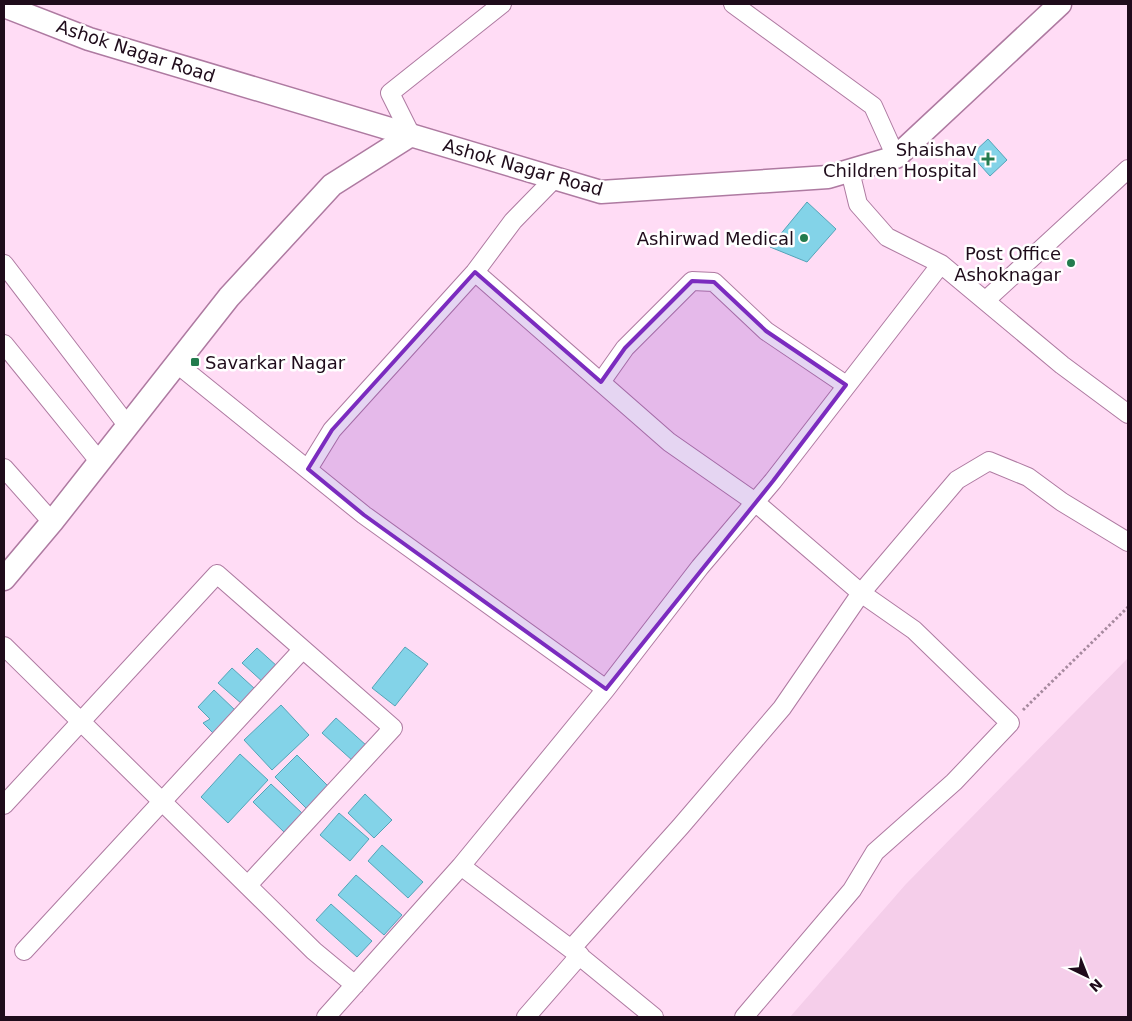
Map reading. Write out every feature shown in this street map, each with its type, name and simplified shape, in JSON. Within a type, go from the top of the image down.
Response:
[{"type":"street","points":[[4,579],[52,522],[229,297],[332,185],[412,135],[390,93],[502,4]]},
{"type":"street","points":[[733,4],[873,106],[896,157]]},
{"type":"street","name":"Ashok Nagar Road","points":[[4,6],[89,39],[601,192],[828,177],[896,157],[1060,4]]},
{"type":"street","points":[[986,300],[1128,169]]},
{"type":"street","points":[[850,171],[858,204],[887,237],[941,264],[1062,365],[1128,414]]},
{"type":"street","points":[[308,469],[332,430],[476,272],[513,221],[554,178]]},
{"type":"street","points":[[4,264],[127,425]]},
{"type":"street","points":[[326,1017],[461,866],[606,689],[700,567],[755,502],[941,264]]},
{"type":"street","points":[[476,272],[669,442],[755,502],[861,594],[914,630],[1010,723],[954,782],[876,852],[852,890],[744,1017]]},
{"type":"street","points":[[601,382],[625,348],[692,281],[714,282],[766,331],[846,385]]},
{"type":"street","points":[[4,344],[99,461]]},
{"type":"street","points":[[176,363],[364,515],[606,689]]},
{"type":"street","points":[[526,1017],[575,952],[782,708],[861,594],[957,480],[989,461],[1028,477],[1062,502],[1128,542]]},
{"type":"street","points":[[4,468],[52,522]]},
{"type":"street","points":[[4,805],[82,723],[217,574],[393,728],[248,885]]},
{"type":"street","points":[[4,646],[314,951],[355,985]]},
{"type":"street","points":[[24,951],[302,650]]},
{"type":"street","points":[[461,866],[575,952],[654,1017]]},
{"type":"path","points":[[1010,723],[1128,607]]},
{"type":"highlighted area","points":[[475,272],[601,382],[625,348],[692,281],[714,282],[766,331],[846,385],[773,481],[606,689],[364,515],[308,469],[332,430]]},
{"type":"shaded area","points":[[1128,658],[1128,1017],[790,1017],[906,884]]},
{"type":"building","points":[[988,139],[1007,160],[990,176],[971,155]]},
{"type":"building","name":"Ashirwad Medical","points":[[807,202],[836,229],[807,262],[770,247]]},
{"type":"building","points":[[405,647],[428,664],[395,706],[372,688]]},
{"type":"building","points":[[257,648],[278,667],[264,683],[242,663]]},
{"type":"building","points":[[232,668],[255,689],[242,704],[218,683]]},
{"type":"building","points":[[214,690],[236,711],[214,734],[203,723],[210,719],[198,707]]},
{"type":"building","points":[[281,705],[309,735],[272,770],[244,740]]},
{"type":"building","points":[[336,718],[367,746],[353,761],[322,733]]},
{"type":"building","points":[[240,754],[268,780],[228,823],[201,797]]},
{"type":"building","points":[[297,755],[329,787],[307,809],[275,777]]},
{"type":"building","points":[[271,784],[302,813],[284,832],[253,802]]},
{"type":"building","points":[[365,794],[392,820],[374,838],[348,813]]},
{"type":"building","points":[[339,813],[369,839],[350,861],[320,835]]},
{"type":"building","points":[[382,845],[423,882],[408,898],[368,861]]},
{"type":"building","points":[[356,875],[402,915],[384,935],[338,895]]},
{"type":"building","points":[[331,904],[372,941],[357,957],[316,920]]},
{"type":"place","name":"Shaishav Children Hospital","points":[[988,159]]},
{"type":"place","name":"Ashirwad Medical","points":[[804,238]]},
{"type":"place","name":"Post Office Ashoknagar","points":[[1071,263]]},
{"type":"place","name":"Savarkar Nagar","points":[[195,362]]}]
